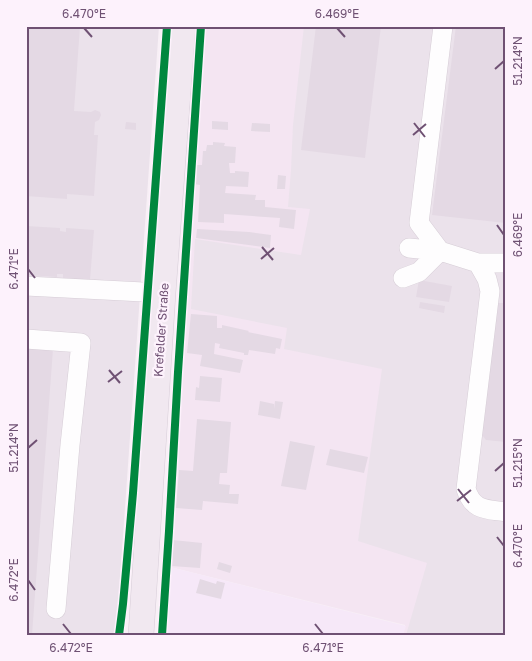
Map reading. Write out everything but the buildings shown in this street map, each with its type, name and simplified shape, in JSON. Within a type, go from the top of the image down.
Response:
[{"type":"main road","name":"Krefelder Straße","points":[[141,635],[163,293],[183,26]]},
{"type":"lane","points":[[440,251],[419,224],[443,26]]},
{"type":"lane","points":[[409,248],[440,251],[478,263],[506,263]]},
{"type":"lane","points":[[403,278],[419,272],[440,251]]},
{"type":"lane","points":[[478,263],[487,279],[490,291],[466,489],[469,497],[479,508],[506,512]]},
{"type":"lane","points":[[26,286],[163,293]]},
{"type":"lane","points":[[26,339],[81,343],[56,609]]},
{"type":"shaded area","points":[[26,26],[159,26],[116,635],[26,635]]},
{"type":"shaded area","points":[[205,26],[506,26],[506,635],[403,635],[405,625],[170,567]]},
{"type":"shaded area","points":[[304,26],[506,26],[506,635],[406,635],[427,563],[358,541],[382,369],[284,349],[287,328],[191,309],[195,239],[301,255],[310,209],[288,207],[293,125]]},
{"type":"shaded area","points":[[170,567],[406,626],[403,635],[166,635]]},
{"type":"cycle path","points":[[119,635],[133,493],[167,26]]},
{"type":"cycle path","points":[[162,635],[201,26]]}]
